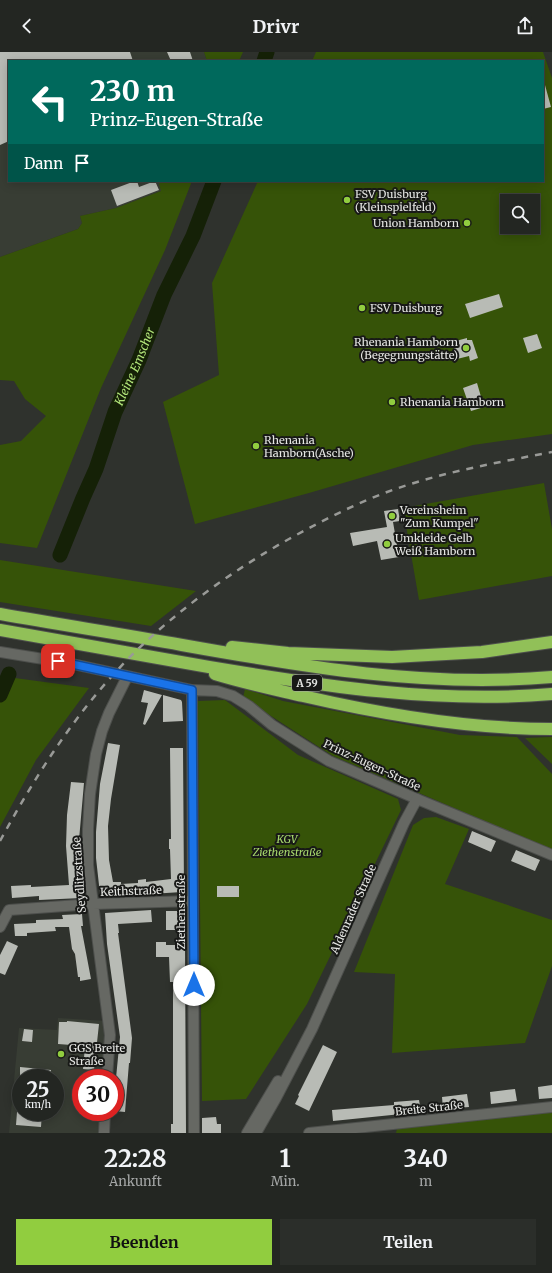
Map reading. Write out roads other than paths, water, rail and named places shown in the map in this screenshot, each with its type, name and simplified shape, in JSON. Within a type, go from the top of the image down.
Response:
[{"type":"highway","name":"A 59","points":[[0,614],[241,656],[335,670],[424,679],[471,680],[552,677]]},
{"type":"highway","name":"A 59","points":[[0,630],[341,688],[449,697],[492,697],[552,694]]},
{"type":"highway","points":[[181,645],[243,648],[288,653],[392,657],[482,652],[552,642]]},
{"type":"highway","points":[[166,659],[238,681],[373,711],[483,726],[552,729]]},
{"type":"street","name":"Prinz-Eugen-Straße","points":[[0,652],[68,663],[192,690],[217,691],[233,696],[249,706],[272,725],[329,760],[417,799],[552,855]]},
{"type":"street","name":"Seydlitzstraße","points":[[108,1069],[110,1035],[88,864],[88,829],[90,794],[96,754],[102,731],[109,713],[127,676]]},
{"type":"street","name":"Ziethenstraße","points":[[192,690],[194,1133]]},
{"type":"street","name":"Aldenrader Straße","points":[[254,1132],[276,1098],[312,1029],[401,831],[417,799]]},
{"type":"street","name":"Keithstraße","points":[[0,927],[9,910],[93,904],[193,901]]},
{"type":"street","name":"Breite Straße","points":[[309,1133],[552,1107]]},
{"type":"street","points":[[104,1133],[105,1121]]},
{"type":"waterway","name":"Kleine Emscher","points":[[264,60],[267,52]]},
{"type":"waterway","name":"Kleine Emscher","points":[[60,555],[96,469],[115,412],[139,360],[164,295],[193,236],[214,182]]},
{"type":"waterway","name":"Kleine Emscher","points":[[0,695],[9,674]]},
{"type":"railway","points":[[0,841],[44,766],[77,718],[95,695],[152,636],[208,591],[248,563],[304,531],[382,494],[414,483],[448,474],[552,452]]},
{"type":"place","name":"FSV Duisburg (Kleinspielfeld)","points":[[347,200]]},
{"type":"place","name":"Union Hamborn","points":[[467,223]]},
{"type":"place","name":"FSV Duisburg","points":[[362,308]]},
{"type":"place","name":"Rhenania Hamborn (Begegnungstätte)","points":[[466,348]]},
{"type":"place","name":"Rhenania Hamborn","points":[[392,402]]},
{"type":"place","name":"Rhenania Hamborn(Asche)","points":[[256,446]]},
{"type":"place","name":"Vereinsheim \"Zum Kumpel\"","points":[[392,516]]},
{"type":"place","name":"Umkleide Gelb Weiß Hamborn","points":[[387,544]]},
{"type":"place","name":"GGS Breite Straße","points":[[61,1054]]},
{"type":"park label","name":"KGV Ziethenstraße","points":[[287,845]]}]
